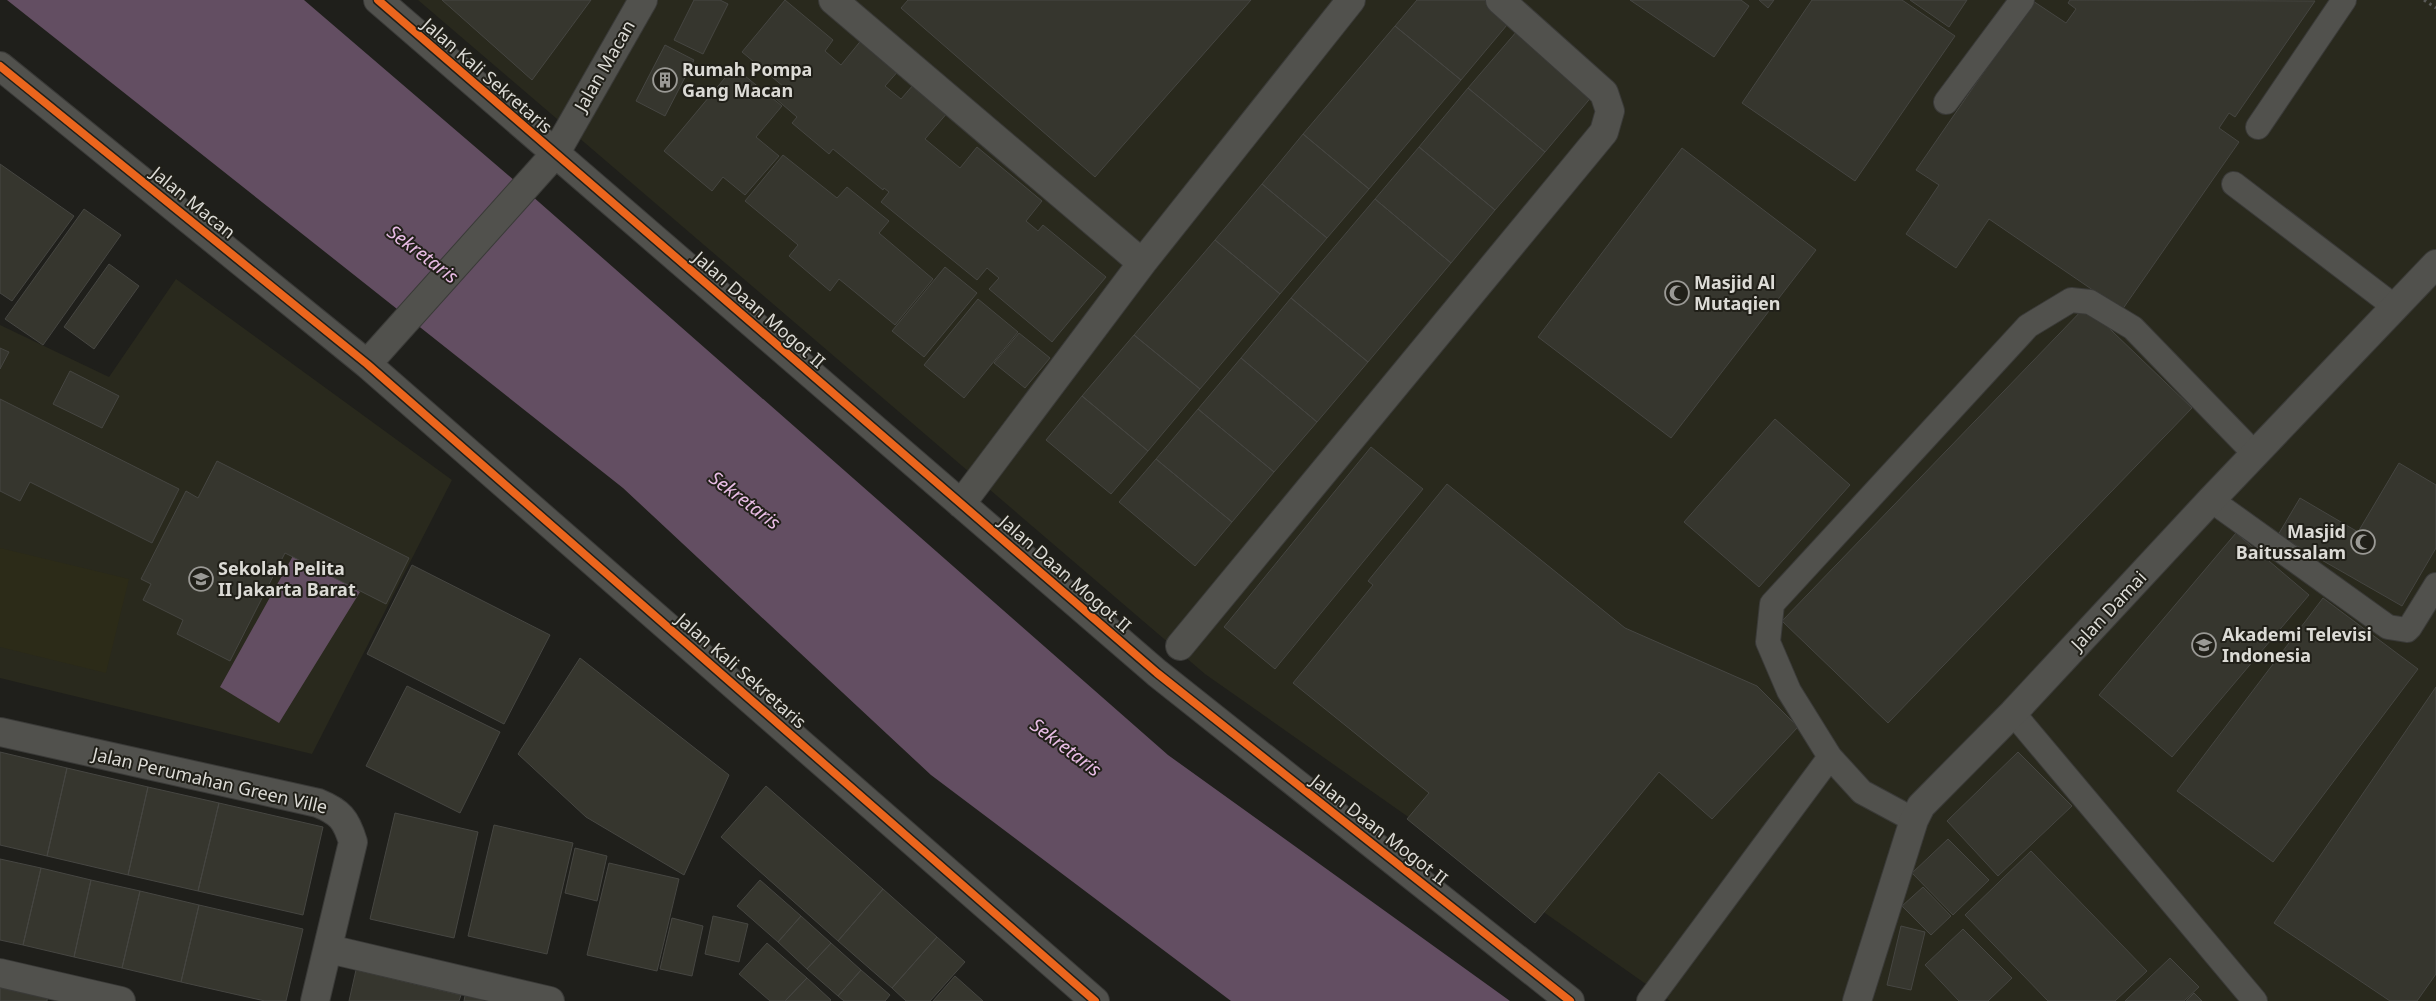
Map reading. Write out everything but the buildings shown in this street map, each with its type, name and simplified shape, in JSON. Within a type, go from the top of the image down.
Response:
[{"type":"street","name":"Jalan Kali Sekretaris","points":[[378,0],[554,154]]},
{"type":"street","name":"Jalan Macan","points":[[0,66],[373,358],[554,154],[643,0]]},
{"type":"street","points":[[833,0],[1142,263]]},
{"type":"street","points":[[961,504],[1142,263],[1351,0]]},
{"type":"street","points":[[1180,646],[1604,132],[1610,111],[1604,93],[1500,0]]},
{"type":"street","name":"Jalan Daan Mogot II","points":[[554,154],[1157,673],[1570,1001]]},
{"type":"street","name":"Jalan Damai","points":[[1858,1001],[1914,820],[1921,806],[2014,713],[2211,500],[2436,264]]},
{"type":"street","name":"Jalan Kali Sekretaris","points":[[373,358],[1095,1001]]},
{"type":"street","name":"Jalan Perumahan Green Ville","points":[[0,732],[318,803],[335,810],[348,824],[353,842],[315,1001]]},
{"type":"street","points":[[328,949],[550,1001]]},
{"type":"street","points":[[0,973],[121,1001]]},
{"type":"lane","points":[[1946,102],[2022,0]]},
{"type":"lane","points":[[2258,126],[2344,0]]},
{"type":"lane","points":[[2234,184],[2395,307]]},
{"type":"lane","points":[[1914,820],[1862,792],[1830,757],[1788,691],[1768,642],[1772,604],[2028,326],[2071,300],[2090,302],[2133,328],[2256,454]]},
{"type":"lane","points":[[2211,500],[2388,627],[2406,630],[2410,627],[2436,585]]},
{"type":"lane","points":[[2014,713],[2255,1001]]},
{"type":"lane","points":[[1649,1001],[1830,757]]},
{"type":"path","points":[[2424,0],[2436,8]]},
{"type":"shaded area","points":[[418,0],[2436,0],[2436,1001],[1670,1001],[1205,674]]},
{"type":"shaded area","name":"Sekolah Pelita II Jakarta Barat","points":[[176,279],[452,480],[312,754],[0,678],[0,325],[109,377]]},
{"type":"shaded area","points":[[0,548],[129,579],[106,673],[0,647]]},
{"type":"water","name":"Sekretaris","points":[[7,0],[304,0],[515,181],[1168,755],[1510,1001],[1231,1001],[931,775],[623,488]]},
{"type":"water","points":[[294,554],[360,592],[279,723],[220,687]]},
{"type":"cycle path","points":[[378,0],[1157,673],[1570,1001]]},
{"type":"cycle path","points":[[0,66],[367,364],[1095,1001]]},
{"type":"place","name":"Rumah Pompa Gang Macan","points":[[665,80]]},
{"type":"place","name":"Masjid Al Mutaqien","points":[[1677,293]]},
{"type":"place","name":"Masjid Baitussalam","points":[[2363,542]]},
{"type":"place","name":"Sekolah Pelita II Jakarta Barat","points":[[201,579]]},
{"type":"place","name":"Akademi Televisi Indonesia","points":[[2204,645]]}]
